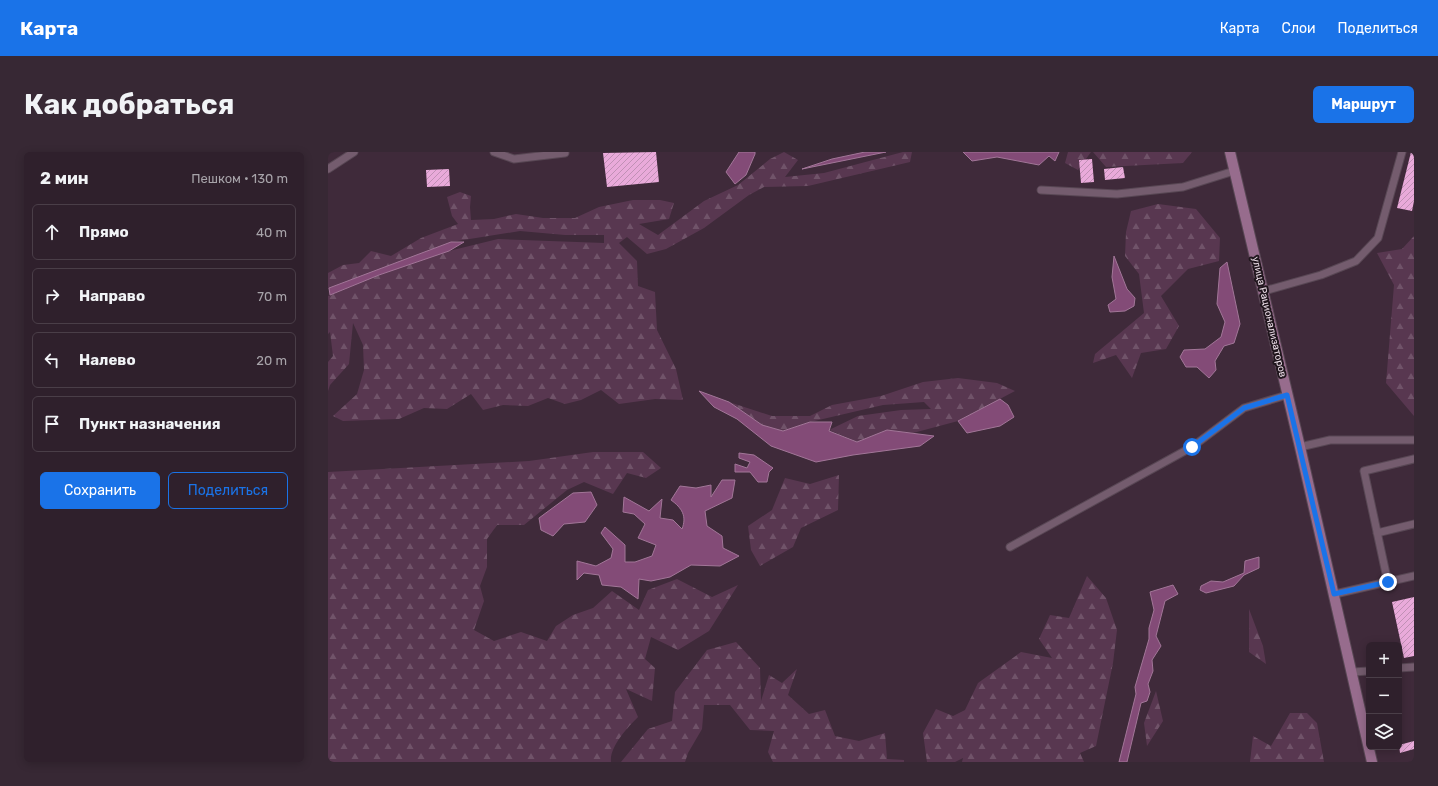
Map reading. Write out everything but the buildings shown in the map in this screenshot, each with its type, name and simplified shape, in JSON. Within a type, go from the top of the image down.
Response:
[{"type":"main road","name":"улица Рационализаторов","points":[[1230,152],[1264,291],[1372,762]]},
{"type":"lane","points":[[328,169],[354,152]]},
{"type":"lane","points":[[494,152],[514,159],[565,153]]},
{"type":"lane","points":[[1264,291],[1321,275],[1356,261],[1378,238],[1402,152]]},
{"type":"lane","points":[[1041,190],[1117,194],[1183,187],[1234,171]]},
{"type":"lane","points":[[1010,547],[1192,447],[1244,408],[1287,395]]},
{"type":"lane","points":[[1300,447],[1330,440],[1414,440]]},
{"type":"lane","points":[[1388,582],[1364,471],[1414,459]]},
{"type":"lane","points":[[1377,533],[1414,524]]},
{"type":"lane","points":[[1334,594],[1414,576]]},
{"type":"lane","points":[[1402,668],[1414,668]]},
{"type":"lane","points":[[1352,672],[1366,670]]},
{"type":"green space","points":[[784,152],[798,160],[785,177],[824,173],[903,152],[912,152],[910,162],[808,186],[764,187],[749,195],[704,228],[666,249],[647,254],[627,237],[619,243],[637,261],[638,286],[655,292],[657,330],[676,369],[683,400],[655,399],[619,404],[601,390],[581,400],[565,404],[548,398],[528,406],[503,405],[483,410],[471,394],[447,409],[424,408],[399,419],[343,421],[333,416],[357,394],[364,370],[363,345],[353,323],[349,364],[330,385],[328,391],[328,362],[333,356],[330,332],[328,334],[328,296],[379,275],[449,251],[498,239],[604,243],[604,235],[565,235],[520,231],[451,242],[328,289],[328,273],[343,265],[359,263],[371,251],[391,256],[421,238],[458,224],[452,216],[447,197],[460,192],[471,196],[471,220],[494,219],[516,214],[543,218],[575,218],[599,207],[633,200],[660,200],[674,203],[669,219],[639,224],[658,235],[704,201],[738,185],[770,159]]},
{"type":"green space","points":[[1068,152],[1091,152],[1078,170],[1065,163]]},
{"type":"green space","points":[[1093,152],[1192,152],[1183,163],[1106,167]]},
{"type":"green space","points":[[1158,204],[1196,209],[1220,238],[1219,261],[1188,269],[1161,296],[1179,326],[1166,349],[1141,353],[1132,378],[1116,355],[1093,363],[1095,354],[1144,313],[1139,274],[1125,256],[1126,232],[1131,211]]},
{"type":"green space","points":[[1414,236],[1414,416],[1386,383],[1394,285],[1377,253],[1402,249]]},
{"type":"green space","points":[[958,378],[997,383],[1015,391],[958,421],[913,433],[887,430],[858,442],[829,430],[858,416],[901,410],[931,409],[924,402],[883,405],[810,422],[783,431],[762,425],[729,402],[772,416],[810,416],[832,405],[881,396],[923,382]]},
{"type":"green space","points":[[593,452],[643,452],[661,468],[646,478],[627,473],[613,494],[584,482],[567,490],[524,525],[497,525],[487,539],[487,567],[480,586],[484,601],[474,630],[494,641],[521,632],[547,641],[556,626],[573,615],[593,608],[612,591],[639,610],[648,590],[677,579],[712,597],[738,585],[709,631],[678,650],[651,637],[645,659],[655,668],[652,701],[626,689],[638,717],[616,744],[611,756],[611,762],[328,762],[328,472],[529,461]]},
{"type":"green space","points":[[839,475],[838,510],[801,528],[793,547],[760,566],[751,550],[748,526],[772,510],[785,478],[810,484]]},
{"type":"green space","points":[[1087,576],[1106,598],[1117,630],[1113,663],[1096,746],[1080,753],[1084,762],[962,762],[963,758],[955,762],[927,762],[923,733],[936,709],[953,716],[965,710],[978,683],[1021,652],[1052,658],[1039,639],[1050,615],[1069,618]]},
{"type":"green space","points":[[1249,609],[1263,646],[1266,664],[1249,652]]},
{"type":"green space","points":[[736,642],[760,668],[761,701],[769,675],[782,683],[797,669],[788,695],[809,714],[825,710],[835,736],[859,741],[885,733],[887,759],[904,760],[904,762],[773,762],[768,752],[774,731],[750,730],[730,705],[704,705],[702,729],[688,753],[685,762],[621,762],[648,729],[672,721],[675,692],[707,650]]},
{"type":"green space","points":[[1156,691],[1163,721],[1147,746],[1144,723]]},
{"type":"green space","points":[[1290,713],[1307,713],[1317,723],[1324,762],[1250,762],[1253,736],[1271,746]]},
{"type":"shaded area","points":[[739,152],[755,152],[755,154],[746,175],[735,184],[726,172]]},
{"type":"shaded area","points":[[865,152],[886,152],[802,169],[832,159]]},
{"type":"shaded area","points":[[963,152],[1059,152],[1055,161],[1049,156],[1039,165],[997,157],[972,161]]},
{"type":"shaded area","points":[[451,242],[464,242],[449,251],[379,275],[330,295],[329,288]]},
{"type":"shaded area","points":[[1114,256],[1127,289],[1135,298],[1134,306],[1125,311],[1110,312],[1108,305],[1116,299],[1112,277]]},
{"type":"shaded area","points":[[1227,262],[1240,324],[1234,343],[1224,346],[1215,361],[1216,370],[1209,378],[1197,367],[1186,367],[1180,357],[1184,350],[1205,349],[1221,337],[1225,322],[1217,304],[1220,268]]},
{"type":"shaded area","points":[[699,391],[729,402],[762,425],[783,431],[810,422],[832,422],[829,431],[857,442],[887,430],[934,436],[920,446],[853,455],[816,462],[771,446],[737,419],[714,407]]},
{"type":"shaded area","points":[[1000,399],[1008,405],[1014,417],[1000,426],[967,433],[958,421]]},
{"type":"shaded area","points":[[739,453],[754,455],[773,468],[769,472],[767,482],[758,482],[750,472],[735,472],[735,464],[747,468],[750,462],[739,458]]},
{"type":"shaded area","points":[[722,480],[735,480],[732,498],[705,511],[707,526],[722,536],[723,548],[739,556],[720,566],[691,565],[670,577],[651,581],[639,579],[638,599],[621,587],[602,585],[599,575],[584,573],[577,580],[577,561],[596,566],[611,558],[613,549],[601,533],[605,527],[625,545],[625,562],[635,562],[652,556],[656,545],[638,538],[645,524],[634,514],[623,512],[624,497],[649,511],[662,499],[660,518],[673,520],[682,529],[684,516],[681,509],[671,500],[680,486],[696,488],[711,485],[711,497]]},
{"type":"shaded area","points":[[591,492],[597,505],[585,522],[564,524],[553,536],[541,530],[539,518],[573,493]]},
{"type":"shaded area","points":[[1259,557],[1259,568],[1244,575],[1234,586],[1206,593],[1200,590],[1201,586],[1211,581],[1223,582],[1244,573],[1245,561]]},
{"type":"shaded area","points":[[1173,585],[1178,594],[1165,601],[1156,636],[1161,646],[1152,660],[1153,671],[1148,684],[1150,692],[1147,701],[1141,703],[1127,762],[1119,762],[1136,694],[1135,687],[1149,639],[1149,628],[1154,610],[1150,592]]},
{"type":"route","points":[[1192,447],[1244,408],[1287,395],[1334,594],[1388,582]]}]
